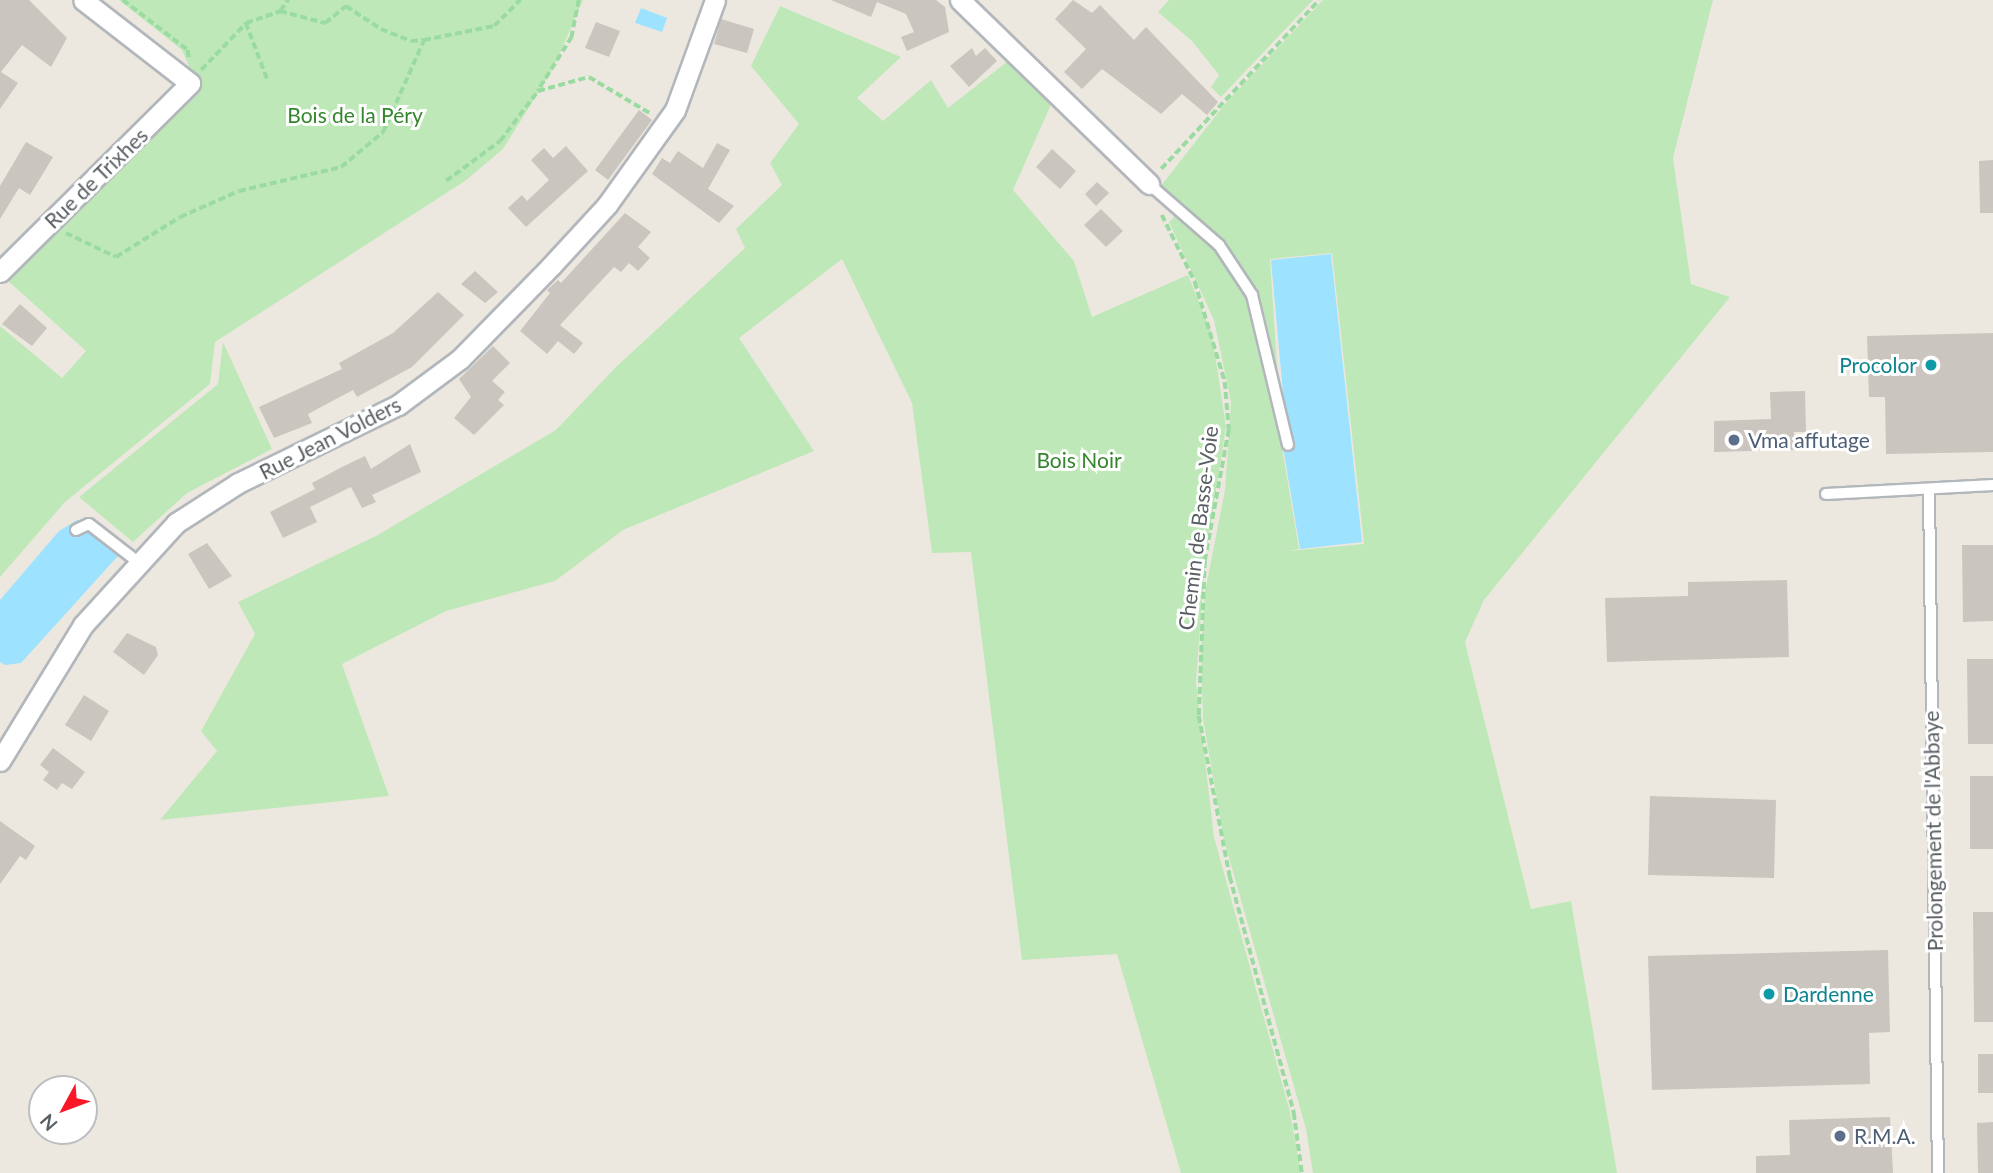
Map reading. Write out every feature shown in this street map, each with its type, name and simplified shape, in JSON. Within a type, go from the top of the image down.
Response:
[{"type":"street","points":[[83,0],[190,83]]},
{"type":"street","name":"Rue Jean Volders","points":[[0,761],[83,625],[138,562],[192,509],[387,412],[460,359],[607,205],[666,124],[687,85],[715,0]]},
{"type":"street","points":[[960,0],[1149,184]]},
{"type":"street","name":"Rue de Trixhes","points":[[0,272],[190,83]]},
{"type":"lane","points":[[1149,184],[1219,245],[1252,295],[1288,445]]},
{"type":"lane","points":[[1826,494],[1993,485]]},
{"type":"lane","name":"Prolongement de l'Abbaye","points":[[1929,489],[1938,1173]]},
{"type":"lane","points":[[76,530],[89,524],[138,562]]},
{"type":"path","points":[[123,0],[188,50],[190,83]]},
{"type":"path","points":[[190,83],[246,23],[279,11],[288,0]]},
{"type":"path","points":[[279,11],[325,23],[346,6],[381,29],[411,41],[494,26],[520,0]]},
{"type":"path","points":[[446,181],[500,141],[538,91],[572,37],[579,0]]},
{"type":"path","points":[[1149,184],[1186,136],[1319,0]]},
{"type":"path","points":[[246,23],[268,80]]},
{"type":"path","points":[[50,223],[92,250],[116,257],[180,217],[239,191],[341,166],[383,132],[424,40]]},
{"type":"path","points":[[538,91],[580,76],[598,79],[666,124]]},
{"type":"path","name":"Chemin de Basse-Voie","points":[[1149,184],[1195,282],[1225,382],[1229,430],[1205,561],[1199,716],[1230,877],[1294,1113],[1302,1173]]},
{"type":"green space","name":"Bois de la Péry","points":[[119,0],[583,0],[553,69],[503,149],[465,181],[215,342],[210,384],[65,502],[0,577],[0,326],[62,378],[86,351],[6,279],[200,92],[182,50]]},
{"type":"green space","points":[[1169,0],[1313,0],[1221,97],[1211,87],[1219,75],[1192,41],[1158,12]]},
{"type":"green space","points":[[1323,0],[1713,0],[1673,158],[1691,284],[1730,297],[1484,600],[1465,642],[1531,909],[1571,901],[1617,1173],[1313,1173],[1306,1129],[1224,840],[1203,719],[1201,653],[1205,592],[1225,490],[1231,402],[1214,320],[1169,222],[1184,207],[1160,187],[1225,104]],"holes":[[[1332,253],[1364,544],[1288,551],[1299,549],[1274,400],[1278,380],[1270,259]]]},
{"type":"green space","name":"Bois Noir","points":[[780,6],[901,57],[857,98],[883,121],[931,80],[948,108],[1008,61],[1053,100],[1013,190],[1074,261],[1092,317],[1188,275],[1212,334],[1226,427],[1205,560],[1196,682],[1214,837],[1290,1112],[1301,1173],[1181,1173],[1117,954],[1022,960],[971,552],[932,553],[912,403],[842,259],[739,338],[814,451],[623,530],[555,581],[446,611],[342,664],[389,796],[160,820],[217,751],[201,731],[255,634],[238,602],[376,536],[556,430],[616,367],[745,248],[736,229],[782,185],[770,163],[799,124],[751,66]]},
{"type":"green space","points":[[223,342],[272,449],[187,493],[133,542],[79,497],[218,384]]},
{"type":"water","points":[[641,8],[667,18],[662,32],[635,23]]},
{"type":"water","points":[[1331,254],[1362,542],[1300,549],[1279,423],[1285,416],[1271,260]]},
{"type":"water","points":[[92,519],[127,546],[21,663],[5,665],[0,662],[0,600],[59,531],[77,520]]},
{"type":"building","points":[[0,0],[29,0],[67,38],[51,67],[22,45],[1,72],[18,83],[0,109]]},
{"type":"building","points":[[831,0],[936,0],[945,7],[949,32],[907,51],[901,37],[914,32],[906,14],[877,2],[871,17]]},
{"type":"building","points":[[1073,0],[1092,13],[1100,5],[1134,40],[1146,27],[1218,102],[1207,115],[1182,94],[1161,114],[1102,69],[1082,89],[1064,72],[1086,49],[1055,19]]},
{"type":"building","points":[[721,19],[754,29],[747,53],[714,44]]},
{"type":"building","points":[[596,22],[620,31],[609,57],[585,48]]},
{"type":"building","points":[[972,48],[976,56],[985,48],[997,61],[969,87],[950,66]]},
{"type":"building","points":[[639,110],[652,120],[608,180],[595,170]]},
{"type":"building","points":[[26,142],[53,157],[30,195],[19,188],[0,219],[0,186]]},
{"type":"building","points":[[717,143],[730,150],[708,189],[734,206],[719,223],[652,174],[662,158],[670,163],[678,151],[703,168]]},
{"type":"building","points":[[566,146],[588,171],[526,227],[508,208],[522,195],[527,201],[549,180],[531,160],[544,148],[553,158]]},
{"type":"building","points":[[1052,149],[1076,171],[1060,189],[1036,167]]},
{"type":"building","points":[[1993,160],[1993,213],[1980,213],[1979,161]]},
{"type":"building","points":[[1097,182],[1109,193],[1096,206],[1085,194]]},
{"type":"building","points":[[1101,209],[1123,231],[1106,247],[1084,225]]},
{"type":"building","points":[[625,213],[651,232],[638,247],[650,258],[638,271],[629,263],[621,272],[614,267],[560,325],[583,343],[574,354],[558,341],[547,354],[520,331],[550,293],[547,290],[558,280],[561,283]]},
{"type":"building","points":[[475,271],[498,292],[485,303],[461,284]]},
{"type":"building","points":[[438,292],[464,315],[412,367],[357,397],[353,390],[308,414],[312,423],[274,438],[259,407],[342,369],[339,363],[393,333]]},
{"type":"building","points":[[20,304],[47,328],[32,346],[2,324]]},
{"type":"building","points":[[1993,333],[1993,452],[1886,454],[1885,397],[1869,397],[1867,336]]},
{"type":"building","points":[[493,346],[510,363],[492,381],[505,392],[498,400],[504,405],[474,435],[454,418],[471,397],[459,379]]},
{"type":"building","points":[[1805,391],[1806,432],[1794,432],[1795,450],[1714,452],[1714,421],[1771,419],[1770,392]]},
{"type":"building","points":[[410,444],[421,472],[372,495],[376,502],[362,508],[351,487],[310,507],[317,522],[283,538],[270,512],[315,489],[312,483],[342,467],[365,456],[371,469]]},
{"type":"building","points":[[207,543],[232,576],[209,589],[188,554]]},
{"type":"building","points":[[1962,545],[1993,545],[1993,621],[1963,622]]},
{"type":"building","points":[[1787,580],[1789,657],[1607,662],[1605,598],[1688,596],[1688,582]]},
{"type":"building","points":[[127,633],[156,647],[158,655],[144,675],[113,652]]},
{"type":"building","points":[[1967,659],[1993,659],[1993,744],[1968,744]]},
{"type":"building","points":[[84,695],[109,711],[91,741],[65,725]]},
{"type":"building","points":[[53,748],[85,772],[72,789],[62,783],[57,790],[43,780],[49,772],[40,765]]},
{"type":"building","points":[[1970,776],[1993,776],[1993,849],[1970,849]]},
{"type":"building","points":[[1650,796],[1776,800],[1774,878],[1648,875]]},
{"type":"building","points":[[0,821],[35,846],[26,860],[20,856],[0,884]]},
{"type":"building","points":[[1973,912],[1993,912],[1993,1022],[1974,1022]]},
{"type":"building","name":"Dardenne","points":[[1888,950],[1890,1032],[1869,1033],[1870,1084],[1652,1090],[1648,956]]},
{"type":"building","points":[[1978,1054],[1993,1054],[1993,1093],[1978,1093]]},
{"type":"building","points":[[1890,1117],[1893,1173],[1756,1173],[1756,1156],[1790,1155],[1789,1120]]},
{"type":"building","points":[[1993,1122],[1993,1173],[1978,1173],[1977,1123]]},
{"type":"place","name":"Procolor","points":[[1931,365]]},
{"type":"place","name":"Vma affutage","points":[[1734,440]]},
{"type":"place","name":"Dardenne","points":[[1769,994]]},
{"type":"place","name":"R.M.A.","points":[[1840,1136]]}]
